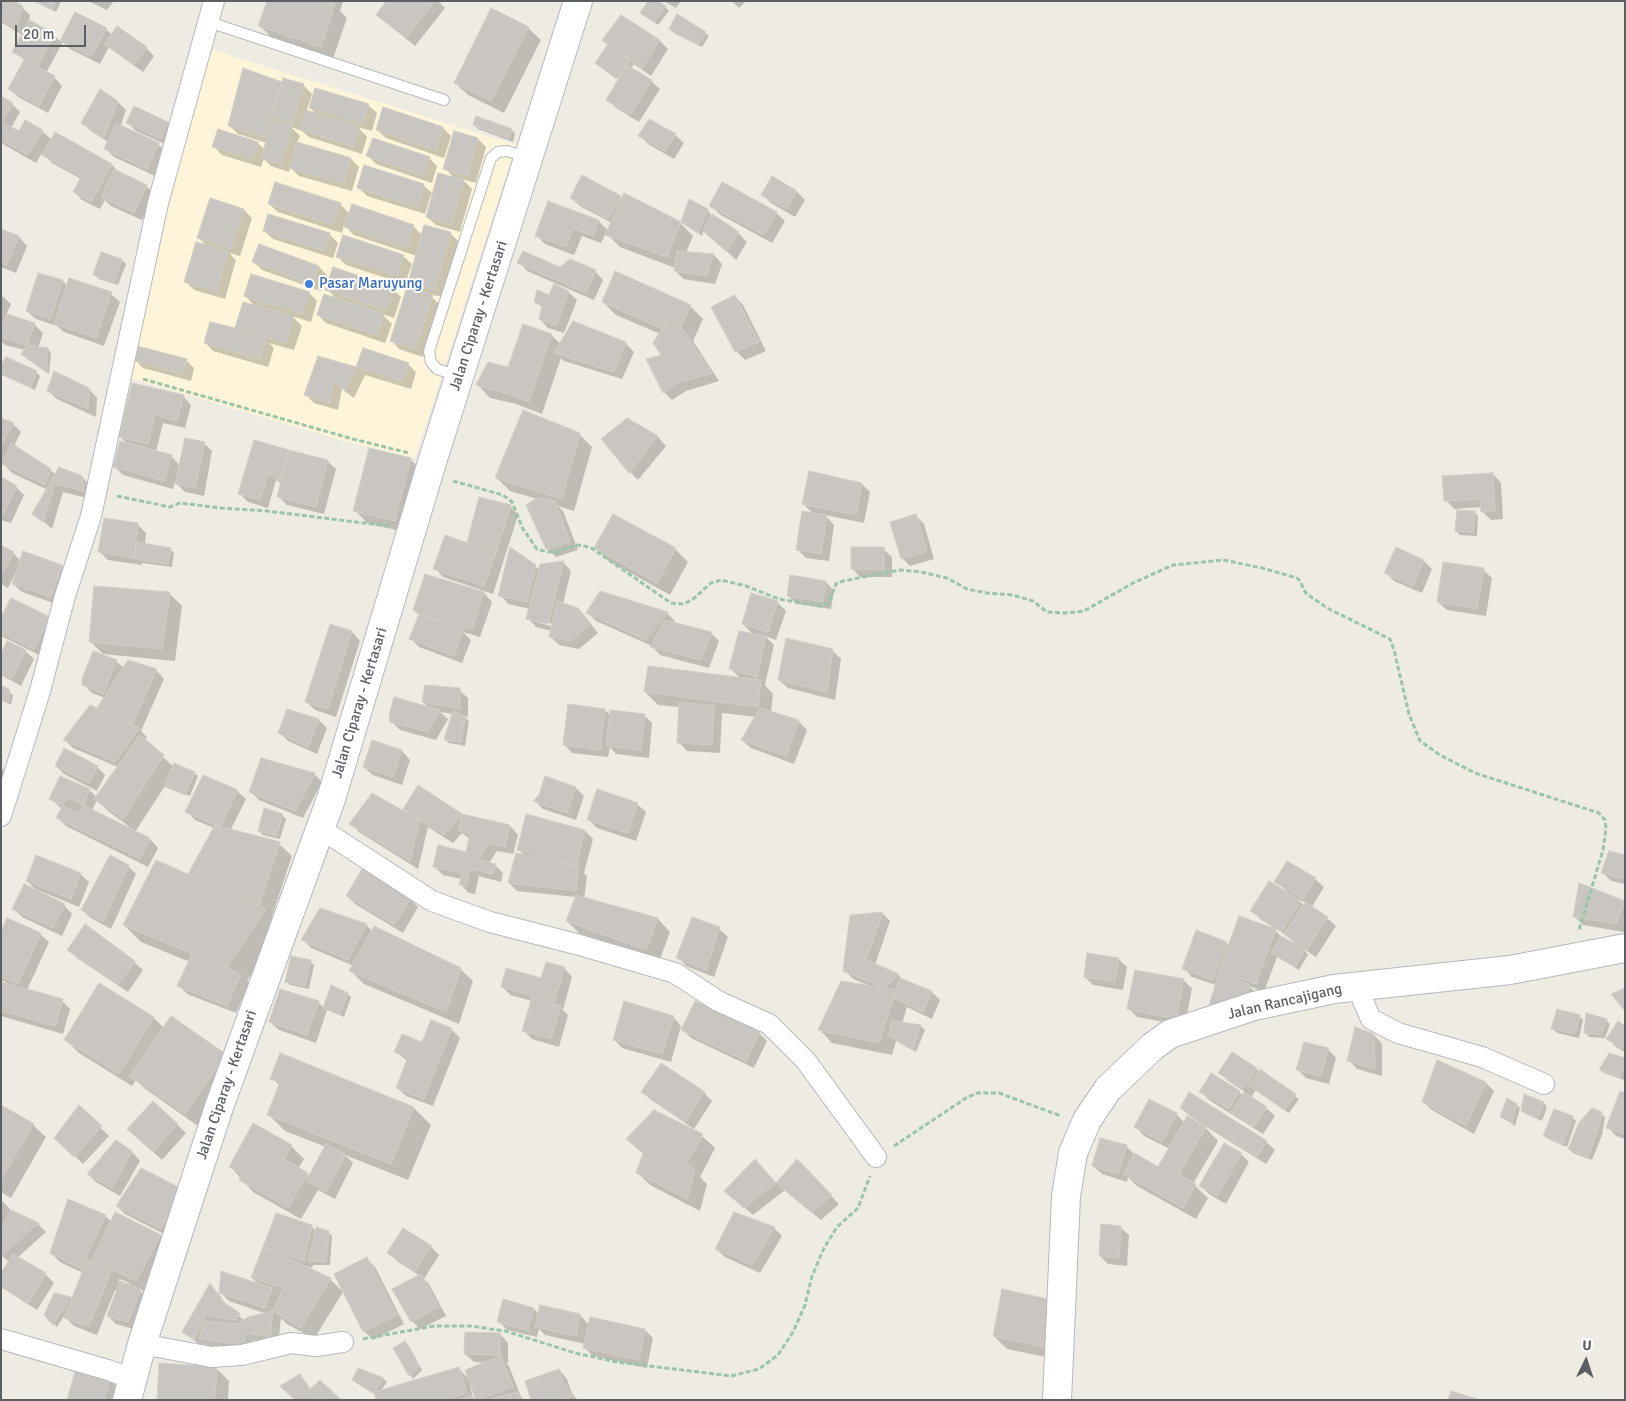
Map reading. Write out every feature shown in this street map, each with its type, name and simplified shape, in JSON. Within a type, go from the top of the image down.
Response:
[{"type":"main road","name":"Jalan Ciparay - Kertasari","points":[[130,1389],[142,1344],[218,1107],[321,829],[431,466],[578,1]]},
{"type":"main road","name":"Jalan Rancajigang","points":[[1057,1400],[1066,1196],[1072,1153],[1085,1126],[1108,1089],[1152,1047],[1170,1034],[1254,1006],[1334,989],[1510,970],[1625,948]]},
{"type":"street","points":[[1,816],[40,692],[65,596],[97,491],[158,203],[214,1]]},
{"type":"street","points":[[321,829],[432,901],[490,922],[576,944],[675,973],[718,1000],[769,1024],[806,1060],[876,1157]]},
{"type":"street","points":[[1360,986],[1363,1001],[1371,1018],[1398,1034],[1482,1057],[1544,1084]]},
{"type":"street","points":[[1,1339],[108,1370],[130,1389]]},
{"type":"street","points":[[142,1344],[210,1357],[242,1355],[291,1343],[316,1346],[343,1342]]},
{"type":"lane","points":[[209,22],[444,100]]},
{"type":"lane","points":[[459,376],[437,369],[431,362],[429,351],[490,158],[498,152],[507,151],[529,158]]},
{"type":"path","points":[[121,373],[353,439],[431,466],[503,495],[512,502],[523,529],[538,549],[547,552],[557,552],[577,545],[590,548],[670,603],[683,604],[692,600],[711,583],[721,580],[746,586],[779,599],[820,606],[829,603],[836,584],[900,570],[921,572],[947,578],[967,589],[1014,595],[1033,601],[1047,612],[1066,613],[1084,610],[1132,583],[1173,565],[1223,560],[1297,578],[1300,580],[1305,592],[1329,609],[1390,639],[1409,714],[1420,740],[1440,754],[1475,773],[1599,813],[1605,820],[1606,828],[1603,850],[1571,959]]},
{"type":"path","points":[[97,491],[170,507],[180,503],[266,511],[394,527],[411,531]]},
{"type":"path","points":[[343,1342],[434,1326],[470,1326],[505,1331],[575,1353],[617,1362],[732,1376],[759,1369],[778,1355],[793,1332],[805,1306],[812,1276],[824,1248],[837,1227],[858,1208],[876,1157],[966,1098],[977,1093],[999,1093],[1085,1126]]},
{"type":"shaded area","name":"Pasar Maruyung","points":[[210,49],[516,145],[415,458],[351,443],[123,376],[170,193]]},
{"type":"building","points":[[1,1],[14,1],[23,6],[16,29],[1,20]]},
{"type":"building","points":[[35,1],[56,1],[52,10]]},
{"type":"building","points":[[267,1],[327,1],[335,4],[321,47],[258,26]]},
{"type":"building","points":[[386,1],[435,1],[406,38],[376,15]]},
{"type":"building","points":[[648,1],[658,1],[666,6],[654,22],[640,13]]},
{"type":"building","points":[[491,8],[529,27],[491,101],[454,83]]},
{"type":"building","points":[[75,12],[107,28],[91,57],[60,41]]},
{"type":"building","points":[[677,14],[706,32],[698,44],[669,29]]},
{"type":"building","points":[[621,15],[660,40],[642,68],[602,40]]},
{"type":"building","points":[[29,20],[55,34],[38,66],[12,52]]},
{"type":"building","points":[[117,26],[147,47],[134,65],[104,44]]},
{"type":"building","points":[[608,44],[630,60],[617,79],[595,63]]},
{"type":"building","points":[[24,60],[55,76],[39,106],[8,89]]},
{"type":"building","points":[[627,65],[652,80],[630,115],[606,100]]},
{"type":"building","points":[[243,68],[282,82],[265,137],[228,126]]},
{"type":"building","points":[[283,78],[304,84],[293,123],[272,117]]},
{"type":"building","points":[[315,88],[369,104],[363,124],[309,108]]},
{"type":"building","points":[[100,89],[118,101],[104,138],[81,123]]},
{"type":"building","points":[[1,96],[13,103],[2,122],[19,131],[25,120],[43,130],[28,155],[1,140]]},
{"type":"building","points":[[134,106],[168,122],[161,139],[126,123]]},
{"type":"building","points":[[383,107],[443,127],[436,150],[376,130]]},
{"type":"building","points":[[306,110],[360,127],[353,147],[300,129]]},
{"type":"building","points":[[476,116],[512,129],[509,138],[473,125]]},
{"type":"building","points":[[649,119],[676,134],[665,151],[638,136]]},
{"type":"building","points":[[272,121],[292,126],[281,164],[261,158]]},
{"type":"building","points":[[116,123],[159,143],[147,169],[104,149]]},
{"type":"building","points":[[218,129],[258,142],[253,159],[212,147]]},
{"type":"building","points":[[454,131],[478,138],[468,176],[443,169]]},
{"type":"building","points":[[55,132],[112,164],[91,202],[73,192],[81,177],[42,155]]},
{"type":"building","points":[[373,138],[430,157],[423,176],[366,156]]},
{"type":"building","points":[[297,142],[351,158],[344,184],[289,168]]},
{"type":"building","points":[[364,165],[424,184],[417,207],[357,188]]},
{"type":"building","points":[[114,169],[147,185],[134,213],[101,197]]},
{"type":"building","points":[[438,173],[464,180],[451,225],[426,217]]},
{"type":"building","points":[[582,175],[621,196],[608,219],[570,198]]},
{"type":"building","points":[[772,176],[797,191],[787,209],[761,195]]},
{"type":"building","points":[[275,182],[341,203],[333,225],[268,204]]},
{"type":"building","points":[[722,182],[777,212],[764,235],[709,206]]},
{"type":"building","points":[[624,193],[681,222],[667,257],[605,235]]},
{"type":"building","points":[[210,198],[244,209],[231,249],[197,238]]},
{"type":"building","points":[[689,199],[708,209],[698,233],[681,222]]},
{"type":"building","points":[[548,201],[599,220],[593,236],[573,228],[566,247],[535,236]]},
{"type":"building","points":[[352,204],[414,225],[406,248],[344,227]]},
{"type":"building","points":[[268,214],[330,233],[324,251],[263,231]]},
{"type":"building","points":[[712,214],[739,232],[727,252],[703,231]]},
{"type":"building","points":[[424,225],[451,232],[435,290],[408,283]]},
{"type":"building","points":[[1,229],[19,236],[7,265],[1,263]]},
{"type":"building","points":[[343,235],[404,255],[397,276],[336,257]]},
{"type":"building","points":[[196,242],[228,251],[217,291],[184,282]]},
{"type":"building","points":[[259,244],[319,266],[312,284],[252,262]]},
{"type":"building","points":[[523,251],[560,267],[570,259],[596,270],[586,293],[517,263]]},
{"type":"building","points":[[677,251],[714,254],[707,276],[674,271]]},
{"type":"building","points":[[101,252],[122,259],[114,282],[93,275]]},
{"type":"building","points":[[333,267],[394,288],[386,310],[325,290]]},
{"type":"building","points":[[615,271],[691,305],[680,329],[666,322],[663,329],[602,302]]},
{"type":"building","points":[[38,273],[63,280],[51,319],[26,311]]},
{"type":"building","points":[[251,274],[310,292],[302,314],[244,296]]},
{"type":"building","points":[[69,278],[112,292],[96,338],[54,324]]},
{"type":"building","points":[[554,284],[569,291],[556,326],[539,319],[542,306],[534,302],[537,290],[549,295]]},
{"type":"building","points":[[407,287],[433,295],[415,349],[390,341]]},
{"type":"building","points":[[324,294],[384,314],[377,335],[317,315]]},
{"type":"building","points":[[735,295],[759,342],[735,352],[711,307]]},
{"type":"building","points":[[243,302],[294,316],[286,343],[235,328]]},
{"type":"building","points":[[7,314],[35,323],[27,345],[1,338],[1,326]]},
{"type":"building","points":[[573,321],[626,342],[614,372],[554,353]]},
{"type":"building","points":[[210,322],[266,338],[260,359],[204,343]]},
{"type":"building","points":[[666,322],[684,331],[712,373],[677,383],[663,393],[646,359],[661,355],[653,343]]},
{"type":"building","points":[[523,324],[552,334],[529,402],[476,385],[488,362],[508,367]]},
{"type":"building","points":[[27,345],[48,348],[46,372],[21,354]]},
{"type":"building","points":[[137,346],[187,359],[182,374],[133,360]]},
{"type":"building","points":[[363,348],[409,363],[403,381],[356,367]]},
{"type":"building","points":[[318,356],[356,367],[345,390],[333,382],[330,403],[304,395]]},
{"type":"building","points":[[6,357],[37,371],[31,387],[1,374],[1,365]]},
{"type":"building","points":[[54,371],[89,388],[88,409],[47,391]]},
{"type":"building","points":[[132,383],[184,395],[177,421],[155,415],[148,444],[119,437]]},
{"type":"building","points":[[523,410],[580,433],[562,499],[495,478]]},
{"type":"building","points":[[1,418],[14,423],[1,446]]},
{"type":"building","points":[[627,418],[658,436],[629,473],[601,439]]},
{"type":"building","points":[[185,438],[205,442],[195,488],[175,484]]},
{"type":"building","points":[[254,440],[289,450],[280,482],[268,473],[260,500],[238,494]]},
{"type":"building","points":[[120,441],[172,455],[165,481],[113,467]]},
{"type":"building","points":[[11,443],[51,469],[45,485],[2,464]]},
{"type":"building","points":[[369,448],[411,458],[395,521],[353,511]]},
{"type":"building","points":[[289,450],[328,460],[316,507],[277,497]]},
{"type":"building","points":[[59,467],[82,476],[84,491],[55,484],[43,522],[32,514]]},
{"type":"building","points":[[809,471],[862,483],[856,515],[802,504]]},
{"type":"building","points":[[1493,473],[1495,511],[1481,512],[1480,499],[1444,501],[1442,476]]},
{"type":"building","points":[[1,477],[17,486],[3,515],[1,515]]},
{"type":"building","points":[[479,497],[511,505],[496,553],[467,543]]},
{"type":"building","points":[[538,497],[555,501],[570,542],[546,549],[526,505]]},
{"type":"building","points":[[1457,510],[1475,511],[1473,532],[1455,531]]},
{"type":"building","points":[[802,511],[827,515],[821,554],[796,550]]},
{"type":"building","points":[[613,514],[676,548],[657,583],[594,548]]},
{"type":"building","points":[[916,514],[927,551],[901,559],[890,522]]},
{"type":"building","points":[[104,518],[138,523],[134,558],[98,552]]},
{"type":"building","points":[[445,535],[496,553],[484,586],[433,569]]},
{"type":"building","points":[[137,542],[171,548],[168,564],[134,559]]},
{"type":"building","points":[[1,545],[14,552],[1,576]]},
{"type":"building","points":[[510,547],[536,565],[527,602],[498,596]]},
{"type":"building","points":[[851,547],[884,547],[884,570],[851,569]]},
{"type":"building","points":[[1396,547],[1424,560],[1413,586],[1384,573]]},
{"type":"building","points":[[23,551],[62,565],[51,597],[12,584]]},
{"type":"building","points":[[564,561],[548,624],[526,619],[540,564]]},
{"type":"building","points":[[1443,562],[1484,568],[1477,609],[1437,602]]},
{"type":"building","points":[[425,574],[484,592],[472,630],[419,614],[413,610]]},
{"type":"building","points":[[790,575],[826,581],[823,602],[787,596]]},
{"type":"building","points":[[94,586],[170,592],[162,649],[89,642]]},
{"type":"building","points":[[600,591],[668,612],[646,640],[586,613]]},
{"type":"building","points":[[751,593],[778,601],[768,632],[742,624]]},
{"type":"building","points":[[11,598],[50,617],[34,649],[1,633],[1,617]]},
{"type":"building","points":[[557,601],[578,608],[591,624],[570,641],[549,637]]},
{"type":"building","points":[[419,614],[463,630],[454,656],[409,639]]},
{"type":"building","points":[[665,620],[712,632],[701,660],[650,647]]},
{"type":"building","points":[[330,624],[352,631],[328,709],[305,702]]},
{"type":"building","points":[[739,631],[766,636],[757,677],[729,669]]},
{"type":"building","points":[[786,638],[833,649],[827,692],[778,680]]},
{"type":"building","points":[[7,641],[26,650],[12,679],[1,673],[1,654]]},
{"type":"building","points":[[93,651],[117,660],[103,694],[82,685],[82,679]]},
{"type":"building","points":[[128,660],[157,669],[132,725],[97,708]]},
{"type":"building","points":[[648,666],[761,680],[758,707],[644,692]]},
{"type":"building","points":[[1,685],[10,690],[8,703],[1,699]]},
{"type":"building","points":[[425,685],[460,688],[460,709],[422,702]]},
{"type":"building","points":[[394,697],[440,710],[428,732],[390,722],[389,715]]},
{"type":"building","points":[[679,703],[714,705],[712,745],[677,743]]},
{"type":"building","points":[[568,704],[605,709],[600,750],[563,745]]},
{"type":"building","points":[[90,705],[140,728],[115,762],[63,740]]},
{"type":"building","points":[[760,708],[799,720],[786,756],[741,740]]},
{"type":"building","points":[[287,709],[319,719],[308,747],[278,733]]},
{"type":"building","points":[[610,710],[645,714],[641,750],[606,746]]},
{"type":"building","points":[[453,711],[465,716],[461,742],[444,740]]},
{"type":"building","points":[[140,735],[164,755],[123,819],[94,799]]},
{"type":"building","points":[[372,740],[402,750],[393,777],[363,767]]},
{"type":"building","points":[[64,748],[98,766],[89,783],[55,766]]},
{"type":"building","points":[[261,758],[315,773],[295,811],[249,792]]},
{"type":"building","points":[[174,763],[195,772],[185,795],[164,786]]},
{"type":"building","points":[[203,775],[238,790],[220,827],[185,812]]},
{"type":"building","points":[[60,776],[90,789],[79,813],[49,799]]},
{"type":"building","points":[[545,776],[576,787],[567,813],[533,801],[539,795]]},
{"type":"building","points":[[418,785],[462,814],[444,835],[403,809]]},
{"type":"building","points":[[597,789],[638,803],[628,833],[587,820]]},
{"type":"building","points":[[372,793],[420,820],[410,861],[349,824]]},
{"type":"building","points":[[67,797],[150,838],[140,859],[56,818]]},
{"type":"building","points":[[264,808],[283,814],[276,836],[258,831]]},
{"type":"building","points":[[462,814],[510,825],[505,847],[488,843],[479,860],[496,864],[493,874],[470,869],[466,886],[459,885],[462,873],[433,867],[438,845],[466,852],[470,834],[458,831]]},
{"type":"building","points":[[526,814],[585,830],[576,866],[517,850]]},
{"type":"building","points":[[215,825],[280,842],[259,906],[188,874]]},
{"type":"building","points":[[1609,851],[1625,855],[1625,879],[1601,873]]},
{"type":"building","points":[[516,853],[579,867],[576,891],[508,883]]},
{"type":"building","points":[[36,855],[81,873],[71,899],[26,881]]},
{"type":"building","points":[[110,855],[129,865],[103,922],[81,910]]},
{"type":"building","points":[[156,860],[266,909],[227,968],[123,925]]},
{"type":"building","points":[[1287,861],[1316,878],[1303,899],[1274,882]]},
{"type":"building","points":[[362,869],[411,898],[394,925],[346,896]]},
{"type":"building","points":[[1269,881],[1301,901],[1282,931],[1250,911]]},
{"type":"building","points":[[1579,883],[1625,901],[1616,924],[1573,917]]},
{"type":"building","points":[[24,884],[65,904],[53,928],[12,909]]},
{"type":"building","points":[[576,895],[658,918],[646,950],[566,921]]},
{"type":"building","points":[[1305,902],[1328,917],[1307,950],[1284,934]]},
{"type":"building","points":[[320,908],[367,924],[348,960],[301,940]]},
{"type":"building","points":[[883,912],[866,960],[899,974],[885,988],[843,971],[850,915]]},
{"type":"building","points":[[1239,916],[1276,929],[1256,984],[1219,971]]},
{"type":"building","points":[[692,917],[720,927],[706,970],[676,958]]},
{"type":"building","points":[[7,918],[41,933],[18,984],[1,977],[1,931]]},
{"type":"building","points":[[85,924],[135,961],[119,984],[67,950]]},
{"type":"building","points":[[374,926],[461,968],[446,1012],[349,971]]},
{"type":"building","points":[[1196,930],[1227,942],[1213,980],[1182,969]]},
{"type":"building","points":[[1281,936],[1305,950],[1295,967],[1271,953]]},
{"type":"building","points":[[1087,953],[1119,958],[1115,982],[1084,977]]},
{"type":"building","points":[[192,954],[241,974],[227,1006],[177,986]]},
{"type":"building","points":[[291,956],[311,960],[305,986],[285,982]]},
{"type":"building","points":[[546,962],[565,967],[554,1002],[501,987],[506,968],[541,978]]},
{"type":"building","points":[[1135,970],[1184,979],[1176,1019],[1127,1009]]},
{"type":"building","points":[[1219,973],[1250,985],[1243,1004],[1205,1018]]},
{"type":"building","points":[[900,978],[932,991],[923,1012],[894,998]]},
{"type":"building","points":[[841,981],[896,990],[879,1043],[818,1030]]},
{"type":"building","points":[[1,982],[63,999],[55,1026],[1,1011]]},
{"type":"building","points":[[99,983],[154,1017],[119,1074],[64,1040]]},
{"type":"building","points":[[331,985],[348,993],[340,1015],[323,1008]]},
{"type":"building","points":[[1625,988],[1625,1011],[1611,994]]},
{"type":"building","points":[[280,989],[319,1001],[307,1035],[269,1022]]},
{"type":"building","points":[[532,997],[561,1006],[551,1039],[522,1031]]},
{"type":"building","points":[[624,1001],[674,1016],[662,1054],[613,1040]]},
{"type":"building","points":[[695,1001],[760,1032],[746,1061],[681,1030]]},
{"type":"building","points":[[1557,1009],[1580,1015],[1575,1034],[1551,1029]]},
{"type":"building","points":[[1586,1013],[1607,1019],[1601,1035],[1584,1033]]},
{"type":"building","points":[[171,1016],[226,1054],[185,1114],[129,1076]]},
{"type":"building","points":[[431,1020],[452,1028],[424,1099],[396,1088],[408,1057],[394,1052],[402,1034],[422,1042]]},
{"type":"building","points":[[892,1021],[921,1025],[913,1049],[889,1036]]},
{"type":"building","points":[[1618,1021],[1625,1026],[1625,1049],[1606,1039]]},
{"type":"building","points":[[1355,1027],[1374,1034],[1375,1069],[1347,1061]]},
{"type":"building","points":[[1304,1042],[1329,1048],[1321,1076],[1296,1070]]},
{"type":"building","points":[[1232,1052],[1257,1068],[1243,1089],[1218,1073]]},
{"type":"building","points":[[280,1053],[414,1107],[391,1164],[267,1115],[280,1082],[270,1079]]},
{"type":"building","points":[[1609,1053],[1625,1058],[1620,1077],[1599,1070]]},
{"type":"building","points":[[1437,1060],[1486,1082],[1466,1126],[1422,1102]]},
{"type":"building","points":[[661,1063],[705,1092],[685,1122],[641,1092]]},
{"type":"building","points":[[1260,1069],[1278,1082],[1267,1098],[1248,1085]]},
{"type":"building","points":[[1211,1073],[1240,1091],[1229,1109],[1199,1092]]},
{"type":"building","points":[[1278,1082],[1296,1094],[1284,1110],[1267,1098]]},
{"type":"building","points":[[1620,1091],[1625,1093],[1625,1134],[1606,1128]]},
{"type":"building","points":[[1189,1092],[1267,1141],[1257,1157],[1180,1108]]},
{"type":"building","points":[[1244,1092],[1267,1107],[1254,1127],[1231,1112]]},
{"type":"building","points":[[1524,1094],[1544,1102],[1538,1118],[1521,1111]]},
{"type":"building","points":[[1507,1098],[1517,1104],[1512,1123],[1500,1117]]},
{"type":"building","points":[[1149,1099],[1177,1113],[1162,1142],[1134,1127]]},
{"type":"building","points":[[153,1101],[178,1124],[153,1152],[127,1129]]},
{"type":"building","points":[[79,1105],[102,1126],[74,1157],[54,1138]]},
{"type":"building","points":[[3,1106],[34,1124],[1,1179],[1,1108]]},
{"type":"building","points":[[1592,1108],[1602,1112],[1598,1131],[1579,1123]]},
{"type":"building","points":[[1554,1109],[1573,1116],[1563,1144],[1543,1136]]},
{"type":"building","points":[[654,1110],[703,1134],[687,1163],[695,1170],[687,1199],[636,1173],[643,1153],[626,1139]]},
{"type":"building","points":[[1187,1116],[1206,1127],[1179,1174],[1196,1184],[1183,1208],[1123,1174],[1135,1153],[1158,1167]]},
{"type":"building","points":[[253,1123],[292,1145],[284,1159],[308,1173],[288,1208],[239,1180],[242,1174],[229,1167]]},
{"type":"building","points":[[1579,1123],[1598,1131],[1588,1157],[1568,1149]]},
{"type":"building","points":[[1100,1138],[1127,1145],[1118,1174],[1092,1166]]},
{"type":"building","points":[[116,1140],[132,1151],[112,1188],[87,1174]]},
{"type":"building","points":[[1224,1143],[1242,1153],[1217,1196],[1199,1186]]},
{"type":"building","points":[[326,1144],[346,1154],[326,1192],[306,1181]]},
{"type":"building","points":[[755,1159],[776,1183],[744,1208],[724,1191]]},
{"type":"building","points":[[797,1159],[832,1195],[812,1213],[776,1183]]},
{"type":"building","points":[[141,1168],[182,1189],[161,1229],[116,1206]]},
{"type":"building","points":[[68,1199],[106,1215],[81,1269],[50,1253]]},
{"type":"building","points":[[11,1210],[39,1223],[1,1256],[1,1229]]},
{"type":"building","points":[[115,1212],[161,1235],[136,1281],[92,1260]]},
{"type":"building","points":[[734,1212],[775,1227],[752,1265],[715,1249]]},
{"type":"building","points":[[276,1213],[312,1225],[304,1261],[263,1247]]},
{"type":"building","points":[[1101,1224],[1121,1226],[1119,1258],[1099,1256]]},
{"type":"building","points":[[316,1227],[329,1231],[326,1262],[308,1261]]},
{"type":"building","points":[[403,1228],[432,1246],[415,1271],[387,1253]]},
{"type":"building","points":[[263,1247],[331,1278],[301,1328],[273,1311],[283,1288],[251,1278]]},
{"type":"building","points":[[13,1254],[46,1273],[29,1303],[1,1287],[1,1273]]},
{"type":"building","points":[[367,1257],[397,1315],[363,1332],[334,1274]]},
{"type":"building","points":[[87,1260],[112,1269],[89,1327],[64,1318]]},
{"type":"building","points":[[221,1271],[272,1288],[265,1308],[219,1293]]},
{"type":"building","points":[[421,1274],[439,1307],[411,1322],[392,1289]]},
{"type":"building","points":[[120,1281],[141,1289],[128,1322],[107,1316]]},
{"type":"building","points":[[210,1283],[223,1302],[240,1313],[236,1320],[206,1315],[194,1340],[182,1332]]},
{"type":"building","points":[[1002,1289],[1057,1301],[1048,1348],[993,1336]]},
{"type":"building","points":[[54,1293],[71,1297],[53,1325],[44,1315]]},
{"type":"building","points":[[503,1299],[534,1308],[528,1330],[497,1322]]},
{"type":"building","points":[[540,1305],[580,1314],[576,1336],[535,1327]]},
{"type":"building","points":[[273,1311],[270,1337],[244,1333],[245,1345],[199,1339],[205,1321],[238,1324],[248,1317]]},
{"type":"building","points":[[590,1317],[645,1329],[639,1360],[583,1348]]},
{"type":"building","points":[[465,1332],[500,1333],[500,1355],[464,1354]]},
{"type":"building","points":[[405,1341],[419,1366],[409,1376],[393,1348]]},
{"type":"building","points":[[501,1356],[513,1387],[476,1400],[465,1370]]},
{"type":"building","points":[[159,1363],[217,1367],[215,1400],[157,1400]]},
{"type":"building","points":[[459,1367],[467,1393],[446,1400],[376,1400],[374,1392]]},
{"type":"building","points":[[76,1368],[111,1378],[104,1400],[67,1400]]},
{"type":"building","points":[[358,1368],[384,1378],[373,1393],[352,1380]]},
{"type":"building","points":[[559,1369],[563,1382],[573,1396],[562,1400],[531,1400],[525,1381]]},
{"type":"building","points":[[300,1374],[310,1389],[295,1400],[280,1386]]},
{"type":"building","points":[[320,1380],[341,1400],[295,1400],[310,1389]]},
{"type":"building","points":[[1451,1391],[1480,1400],[1448,1400]]},
{"type":"building","points":[[518,1392],[520,1400],[487,1400]]},
{"type":"building","points":[[472,1395],[474,1400],[458,1400]]},
{"type":"place","name":"Pasar Maruyung","points":[[309,284]]}]
